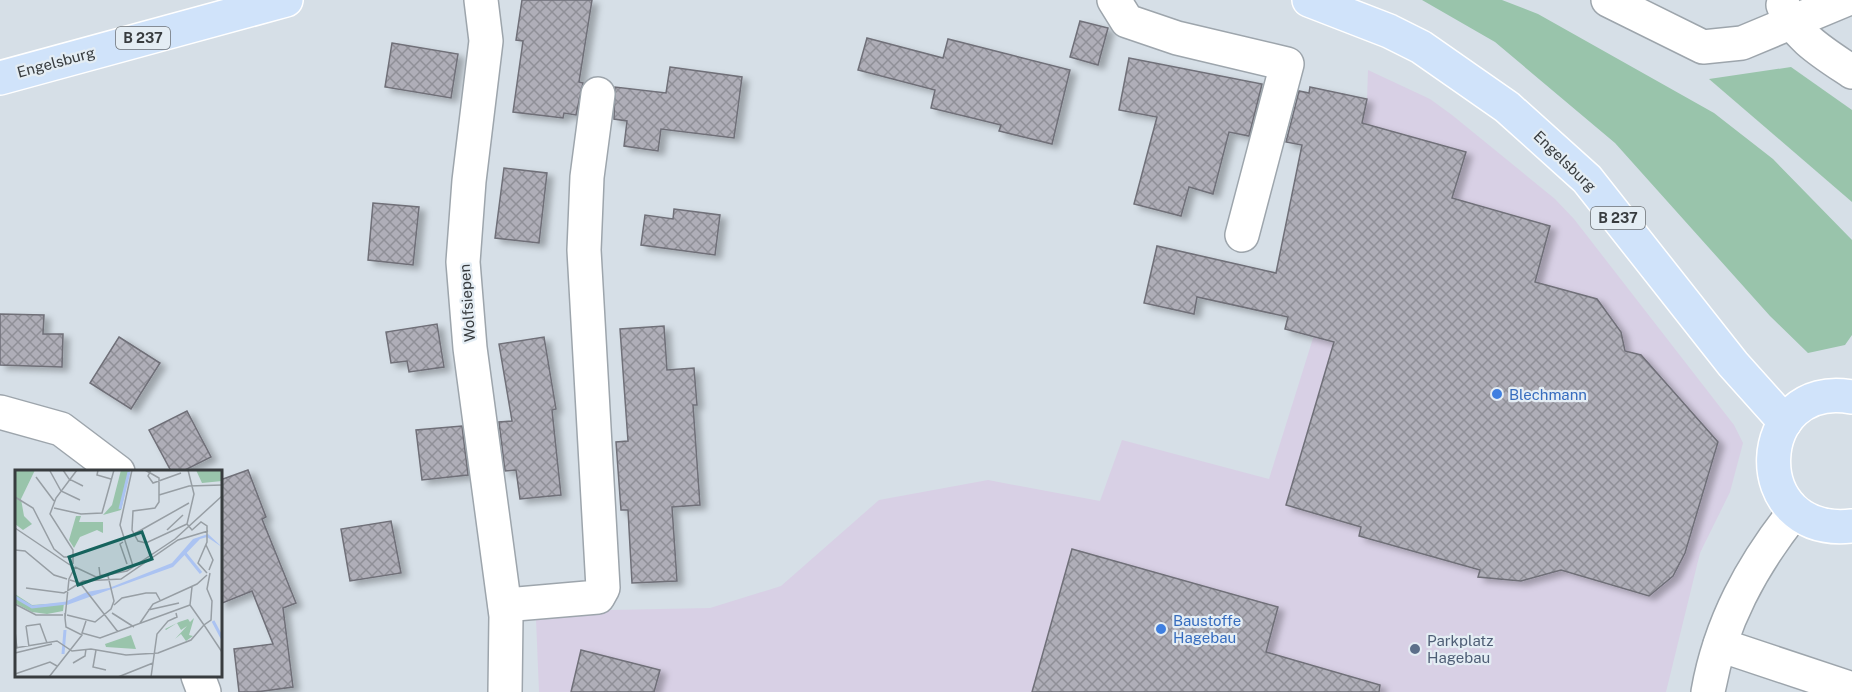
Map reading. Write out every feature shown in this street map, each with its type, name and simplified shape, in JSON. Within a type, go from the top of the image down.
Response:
[{"type":"main road","name":"Engelsburg","points":[[0,78],[286,0]]},
{"type":"main road","name":"Engelsburg","points":[[1309,0],[1421,47],[1507,107],[1587,179],[1733,363],[1785,422]]},
{"type":"main road","points":[[1852,398],[1826,396],[1811,401],[1785,422],[1777,436],[1772,468],[1784,499],[1795,511],[1823,526],[1852,526]]},
{"type":"street","name":"Wolfsiepen","points":[[481,0],[486,41],[469,181],[463,262],[470,348],[505,605],[505,692]]},
{"type":"street","points":[[1114,0],[1127,21],[1177,38],[1287,64],[1242,235]]},
{"type":"street","points":[[1608,0],[1703,47],[1742,43],[1785,11],[1845,0]]},
{"type":"street","points":[[1785,11],[1820,51],[1852,72]]},
{"type":"street","points":[[505,605],[598,597],[603,588],[584,250],[587,177],[598,94]]},
{"type":"street","points":[[0,412],[61,429],[117,470]]},
{"type":"street","points":[[1708,692],[1720,645],[1750,572],[1795,511]]},
{"type":"street","points":[[1720,645],[1852,689]]},
{"type":"street","points":[[199,677],[204,692]]},
{"type":"shaded area","points":[[1368,70],[1430,99],[1555,199],[1574,219],[1734,425],[1743,443],[1730,492],[1700,553],[1666,692],[539,692],[536,619],[610,610],[710,608],[781,586],[879,500],[988,480],[1100,501],[1122,440],[1269,479],[1324,303],[1367,99]]},
{"type":"green space","points":[[1422,0],[1502,0],[1538,14],[1714,113],[1773,159],[1852,240],[1852,335],[1845,345],[1808,353],[1770,316],[1615,143],[1495,42]]},
{"type":"green space","points":[[1791,67],[1852,110],[1852,202],[1709,79]]},
{"type":"building","points":[[522,0],[592,0],[579,82],[583,83],[576,115],[564,113],[563,118],[513,112],[523,41],[516,40]]},
{"type":"building","points":[[1080,21],[1108,28],[1098,65],[1070,57]]},
{"type":"building","points":[[867,38],[943,58],[948,39],[1070,70],[1052,144],[999,131],[1001,125],[931,108],[935,90],[858,70]]},
{"type":"building","points":[[392,43],[458,54],[451,98],[385,87]]},
{"type":"building","points":[[1129,58],[1262,84],[1249,136],[1229,132],[1213,194],[1189,187],[1181,216],[1134,204],[1157,117],[1119,110]]},
{"type":"building","points":[[670,67],[742,77],[734,138],[661,129],[658,151],[624,146],[627,121],[614,119],[615,87],[666,93]]},
{"type":"building","name":"Blechmann","points":[[1310,87],[1367,99],[1362,123],[1466,152],[1452,198],[1550,226],[1535,282],[1597,299],[1621,332],[1625,351],[1641,355],[1718,442],[1685,553],[1673,576],[1649,596],[1561,570],[1521,581],[1478,577],[1480,570],[1359,536],[1361,527],[1286,505],[1334,342],[1285,329],[1288,317],[1197,297],[1194,314],[1144,303],[1157,246],[1276,273],[1302,145],[1286,142],[1299,91],[1309,93]]},
{"type":"building","points":[[504,168],[547,173],[539,243],[495,238]]},
{"type":"building","points":[[373,203],[419,207],[413,265],[368,260]]},
{"type":"building","points":[[674,209],[720,215],[715,255],[641,245],[645,215],[673,219]]},
{"type":"building","points":[[0,314],[44,315],[43,334],[63,334],[62,367],[0,365]]},
{"type":"building","points":[[437,324],[444,367],[409,372],[407,361],[391,363],[386,332]]},
{"type":"building","points":[[664,326],[667,370],[694,368],[697,405],[693,405],[700,505],[672,507],[677,581],[632,583],[628,510],[621,510],[616,442],[628,441],[620,329]]},
{"type":"building","points":[[119,337],[160,363],[131,409],[90,383]]},
{"type":"building","points":[[544,337],[556,409],[552,410],[561,495],[520,499],[516,470],[505,471],[499,422],[512,421],[499,344]]},
{"type":"building","points":[[187,411],[211,457],[185,470],[170,470],[149,430]]},
{"type":"building","points":[[462,426],[468,475],[422,480],[416,430]]},
{"type":"building","points":[[248,470],[266,517],[262,519],[296,603],[283,608],[293,687],[239,692],[234,649],[273,644],[252,591],[222,603],[222,479]]},
{"type":"building","points":[[391,521],[401,573],[350,581],[341,529]]},
{"type":"building","name":"Baustoffe Hagebau","points":[[1072,549],[1278,607],[1266,652],[1380,685],[1379,692],[1032,692]]},
{"type":"building","points":[[581,650],[660,670],[654,692],[571,692]]},
{"type":"place","name":"Blechmann","points":[[1497,394]]},
{"type":"place","name":"Baustoffe Hagebau","points":[[1161,629]]},
{"type":"place","name":"Parkplatz Hagebau","points":[[1415,649]]}]
